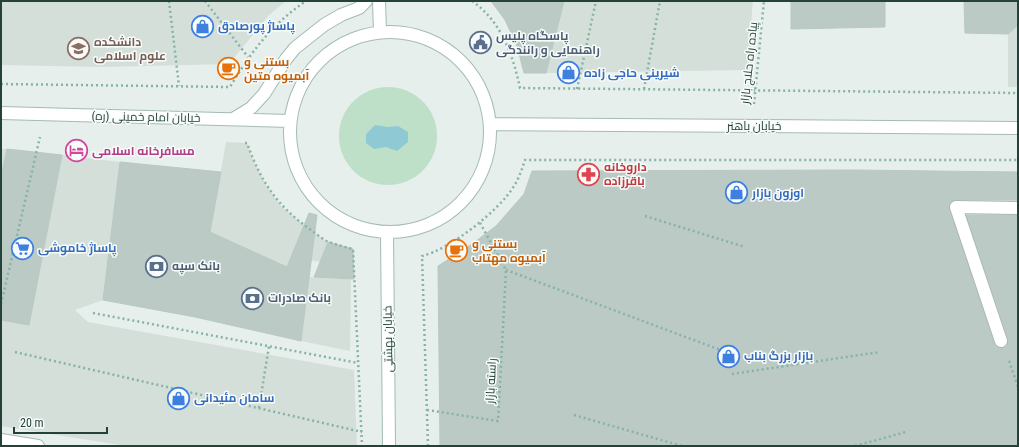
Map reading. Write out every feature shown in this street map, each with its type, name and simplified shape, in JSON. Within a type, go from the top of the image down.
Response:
[{"type":"main road","points":[[233,119],[251,108],[264,94],[286,59],[295,48],[324,25],[341,15],[359,8],[366,1]]},
{"type":"main road","points":[[379,1],[380,32]]},
{"type":"main road","points":[[380,32],[403,32],[425,38],[435,42],[454,55],[470,71],[479,86],[485,102],[490,124],[488,150],[485,163],[474,186],[466,197],[447,214],[424,226],[400,232],[373,231],[348,223],[325,208],[315,199],[304,183],[295,165],[290,139],[290,121],[295,98],[301,85],[318,62],[340,45],[366,34],[380,32]]},
{"type":"main road","name":"خیابان امام خمینی (ره)","points":[[1,113],[290,121]]},
{"type":"main road","name":"خیابان باهنر","points":[[490,124],[1018,128]]},
{"type":"main road","points":[[1001,341],[956,207],[1018,208]]},
{"type":"main road","name":"خیابان بهشتی","points":[[386,232],[389,446]]},
{"type":"main road","points":[[1,440],[38,446]]},
{"type":"path","points":[[169,1],[178,86]]},
{"type":"path","points":[[205,1],[248,57]]},
{"type":"path","points":[[1,84],[230,87],[248,57],[271,29],[288,13],[306,1]]},
{"type":"path","points":[[472,1],[479,6],[494,22],[505,41],[516,67],[520,88],[1018,93]]},
{"type":"path","points":[[578,89],[596,1]]},
{"type":"path","points":[[644,90],[660,1]]},
{"type":"path","name":"پیاده راه حلاج بازار","points":[[751,126],[764,1]]},
{"type":"path","points":[[1,304],[41,135],[33,135]]},
{"type":"path","points":[[240,142],[247,143],[254,162],[266,185],[281,206],[305,226],[328,242],[353,249],[362,446]]},
{"type":"path","points":[[428,446],[422,256],[432,254],[453,242],[493,211],[514,187],[521,174],[525,160],[1018,160]]},
{"type":"path","points":[[645,216],[745,247]]},
{"type":"path","points":[[479,222],[506,270],[734,355]]},
{"type":"path","name":"راسته بازار","points":[[427,410],[498,421],[506,270]]},
{"type":"path","points":[[93,313],[358,363]]},
{"type":"path","points":[[1001,341],[1018,387]]},
{"type":"path","points":[[259,408],[269,346]]},
{"type":"path","points":[[15,352],[362,432]]},
{"type":"path","points":[[732,374],[880,352]]},
{"type":"path","points":[[574,415],[682,446]]},
{"type":"path","points":[[855,446],[906,432]]},
{"type":"shaded area","points":[[1,1],[286,1],[269,15],[229,64],[104,67],[1,65]]},
{"type":"shaded area","points":[[564,1],[753,1],[747,70],[546,73]]},
{"type":"shaded area","points":[[1018,25],[1018,87],[1008,87],[1008,34]]},
{"type":"shaded area","points":[[226,142],[247,143],[254,162],[266,185],[281,206],[305,226],[328,242],[320,262],[291,257],[287,267],[210,232]]},
{"type":"shaded area","points":[[1,149],[7,149],[1,177]]},
{"type":"shaded area","name":"سامان مئیدانی","points":[[62,155],[120,162],[103,300],[75,310],[88,322],[354,370],[357,446],[126,446],[1,426],[1,320],[29,325]]},
{"type":"shaded area","points":[[309,277],[351,279],[350,351],[301,341]]},
{"type":"green space","points":[[388,87],[407,91],[423,101],[433,117],[437,136],[433,155],[423,171],[407,181],[388,185],[369,181],[353,171],[343,155],[339,136],[343,117],[353,101],[369,91]]},
{"type":"water","points":[[375,125],[387,127],[398,126],[408,132],[408,142],[397,151],[386,147],[374,149],[366,143],[366,134]]},
{"type":"building","points":[[491,1],[564,1],[546,73],[524,73],[517,46],[505,20]]},
{"type":"building","points":[[791,1],[885,1],[885,27],[791,29]]},
{"type":"building","points":[[964,1],[1018,1],[1018,25],[1008,34],[965,33]]},
{"type":"building","name":"پاساژ خاموشی","points":[[7,149],[62,155],[29,325],[1,320],[1,177]]},
{"type":"building","name":"بانک سپه","points":[[120,162],[221,172],[210,232],[287,267],[309,213],[317,215],[301,341],[195,317],[103,300]]},
{"type":"building","name":"بازار بزرگ بناب","points":[[854,170],[1018,172],[1018,200],[956,200],[950,202],[949,206],[994,343],[996,347],[1000,348],[1007,346],[1008,339],[966,215],[1018,215],[1018,446],[440,446],[438,266],[496,226],[524,194],[532,171]]},
{"type":"building","points":[[328,242],[353,249],[354,279],[314,277]]},
{"type":"place","name":"پاساژ پورصادق","points":[[203,26]]},
{"type":"place","name":"پاسگاه پلیس راهنمایی و رانندگی","points":[[480,43]]},
{"type":"place","name":"دانشکده علوم اسلامی","points":[[79,49]]},
{"type":"place","name":"بستنی و آبمیوه متین","points":[[229,69]]},
{"type":"place","name":"شیرینی حاجی زاده","points":[[569,73]]},
{"type":"place","name":"مسافرخانه اسلامی","points":[[76,151]]},
{"type":"place","name":"داروخانه باقرزاده","points":[[588,174]]},
{"type":"place","name":"اوزون بازار","points":[[737,193]]},
{"type":"place","name":"پاساژ خاموشی","points":[[22,248]]},
{"type":"place","name":"بستنی و آبمیوه مهتاب","points":[[456,251]]},
{"type":"place","name":"بانک سپه","points":[[156,266]]},
{"type":"place","name":"بانک صادرات","points":[[253,298]]},
{"type":"place","name":"بازار بزرگ بناب","points":[[728,356]]},
{"type":"place","name":"سامان مئیدانی","points":[[178,398]]}]
